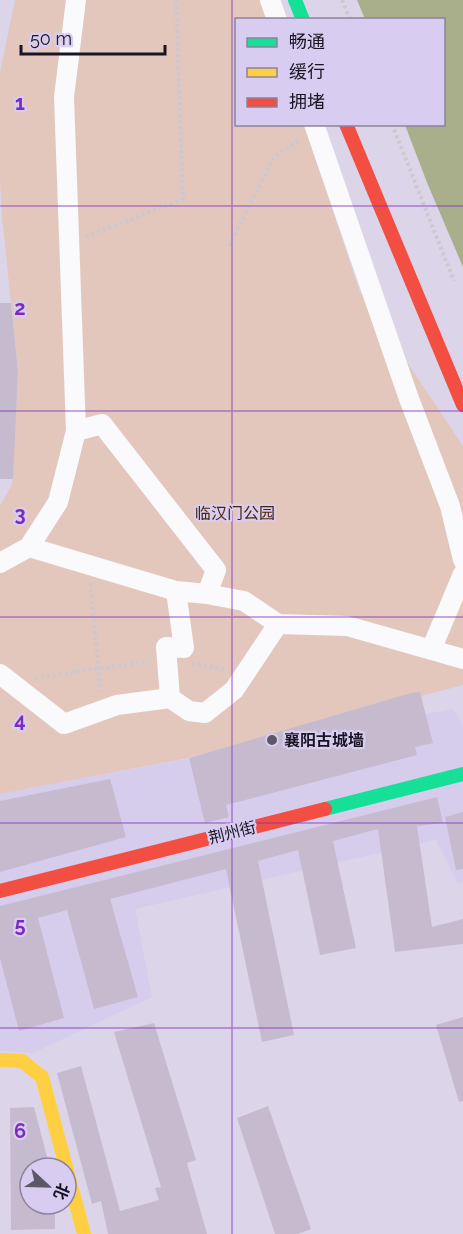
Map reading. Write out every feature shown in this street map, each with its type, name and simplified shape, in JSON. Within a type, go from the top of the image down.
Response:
[{"type":"street","points":[[0,563],[29,547],[58,502],[76,431],[64,97],[76,0]]},
{"type":"street","points":[[270,0],[276,18]]},
{"type":"street","points":[[296,0],[302,18]]},
{"type":"street","points":[[347,126],[463,405]]},
{"type":"street","points":[[314,127],[408,396],[450,506],[463,560]]},
{"type":"street","points":[[76,431],[102,424],[216,570],[207,594]]},
{"type":"street","points":[[29,547],[176,591],[244,601],[278,624],[347,626],[463,659]]},
{"type":"street","points":[[431,650],[463,574]]},
{"type":"street","points":[[170,698],[166,647],[184,648],[176,591]]},
{"type":"street","points":[[5,678],[64,724],[117,705],[170,698],[189,711],[205,713],[234,690],[278,624]]},
{"type":"street","name":"荆州街","points":[[0,891],[463,774]]},
{"type":"street","points":[[0,1060],[22,1061],[42,1077],[84,1234]]},
{"type":"path","points":[[68,243],[183,199],[176,0]]},
{"type":"path","points":[[342,0],[349,18]]},
{"type":"path","points":[[393,126],[454,281]]},
{"type":"path","points":[[229,246],[274,157],[314,127]]},
{"type":"path","points":[[88,565],[103,710]]},
{"type":"path","points":[[5,678],[98,669],[167,658],[244,674]]},
{"type":"shaded area","points":[[357,0],[463,0],[463,267],[405,126],[445,126],[445,18],[365,18]]},
{"type":"shaded area","points":[[453,709],[463,725],[463,882],[458,884],[436,840],[135,909],[152,997],[33,1053],[0,1051],[0,794]]},
{"type":"green space","name":"临汉门公园","points":[[15,0],[262,0],[269,18],[235,18],[235,126],[304,126],[360,292],[463,446],[463,685],[183,759],[0,794],[0,506],[12,484],[18,371],[2,216],[0,72]]},
{"type":"building","points":[[0,303],[11,303],[18,371],[13,479],[0,479]]},
{"type":"building","points":[[420,692],[433,743],[415,747],[417,755],[226,805],[229,817],[205,823],[189,758]]},
{"type":"building","points":[[110,779],[126,837],[0,872],[0,801]]},
{"type":"building","points":[[437,797],[443,823],[417,826],[432,927],[463,919],[463,944],[395,952],[378,829],[333,841],[356,948],[320,955],[298,850],[258,861],[294,1035],[262,1042],[226,869],[110,899],[138,997],[94,1009],[67,910],[38,918],[64,1018],[19,1031],[0,958],[0,906]]},
{"type":"building","points":[[463,812],[463,869],[456,870],[445,817]]},
{"type":"building","points":[[463,1017],[463,1101],[459,1102],[436,1025]]},
{"type":"building","points":[[154,1023],[196,1160],[187,1163],[207,1234],[108,1234],[101,1201],[92,1204],[57,1073],[81,1066],[120,1211],[159,1200],[155,1188],[161,1187],[114,1032]]},
{"type":"building","points":[[268,1106],[311,1229],[298,1234],[275,1234],[237,1118]]},
{"type":"building","points":[[34,1107],[47,1156],[18,1156],[18,1216],[55,1216],[55,1229],[11,1230],[10,1108]]},
{"type":"traffic: fast","points":[[295,0],[302,18]]},
{"type":"traffic: fast","points":[[325,809],[463,774]]},
{"type":"traffic: slow","points":[[0,1060],[22,1061],[42,1077],[84,1234]]},
{"type":"traffic: jam","points":[[347,126],[463,405]]},
{"type":"traffic: jam","points":[[0,891],[325,809]]},
{"type":"place","name":"襄阳古城墙","points":[[272,740]]}]
